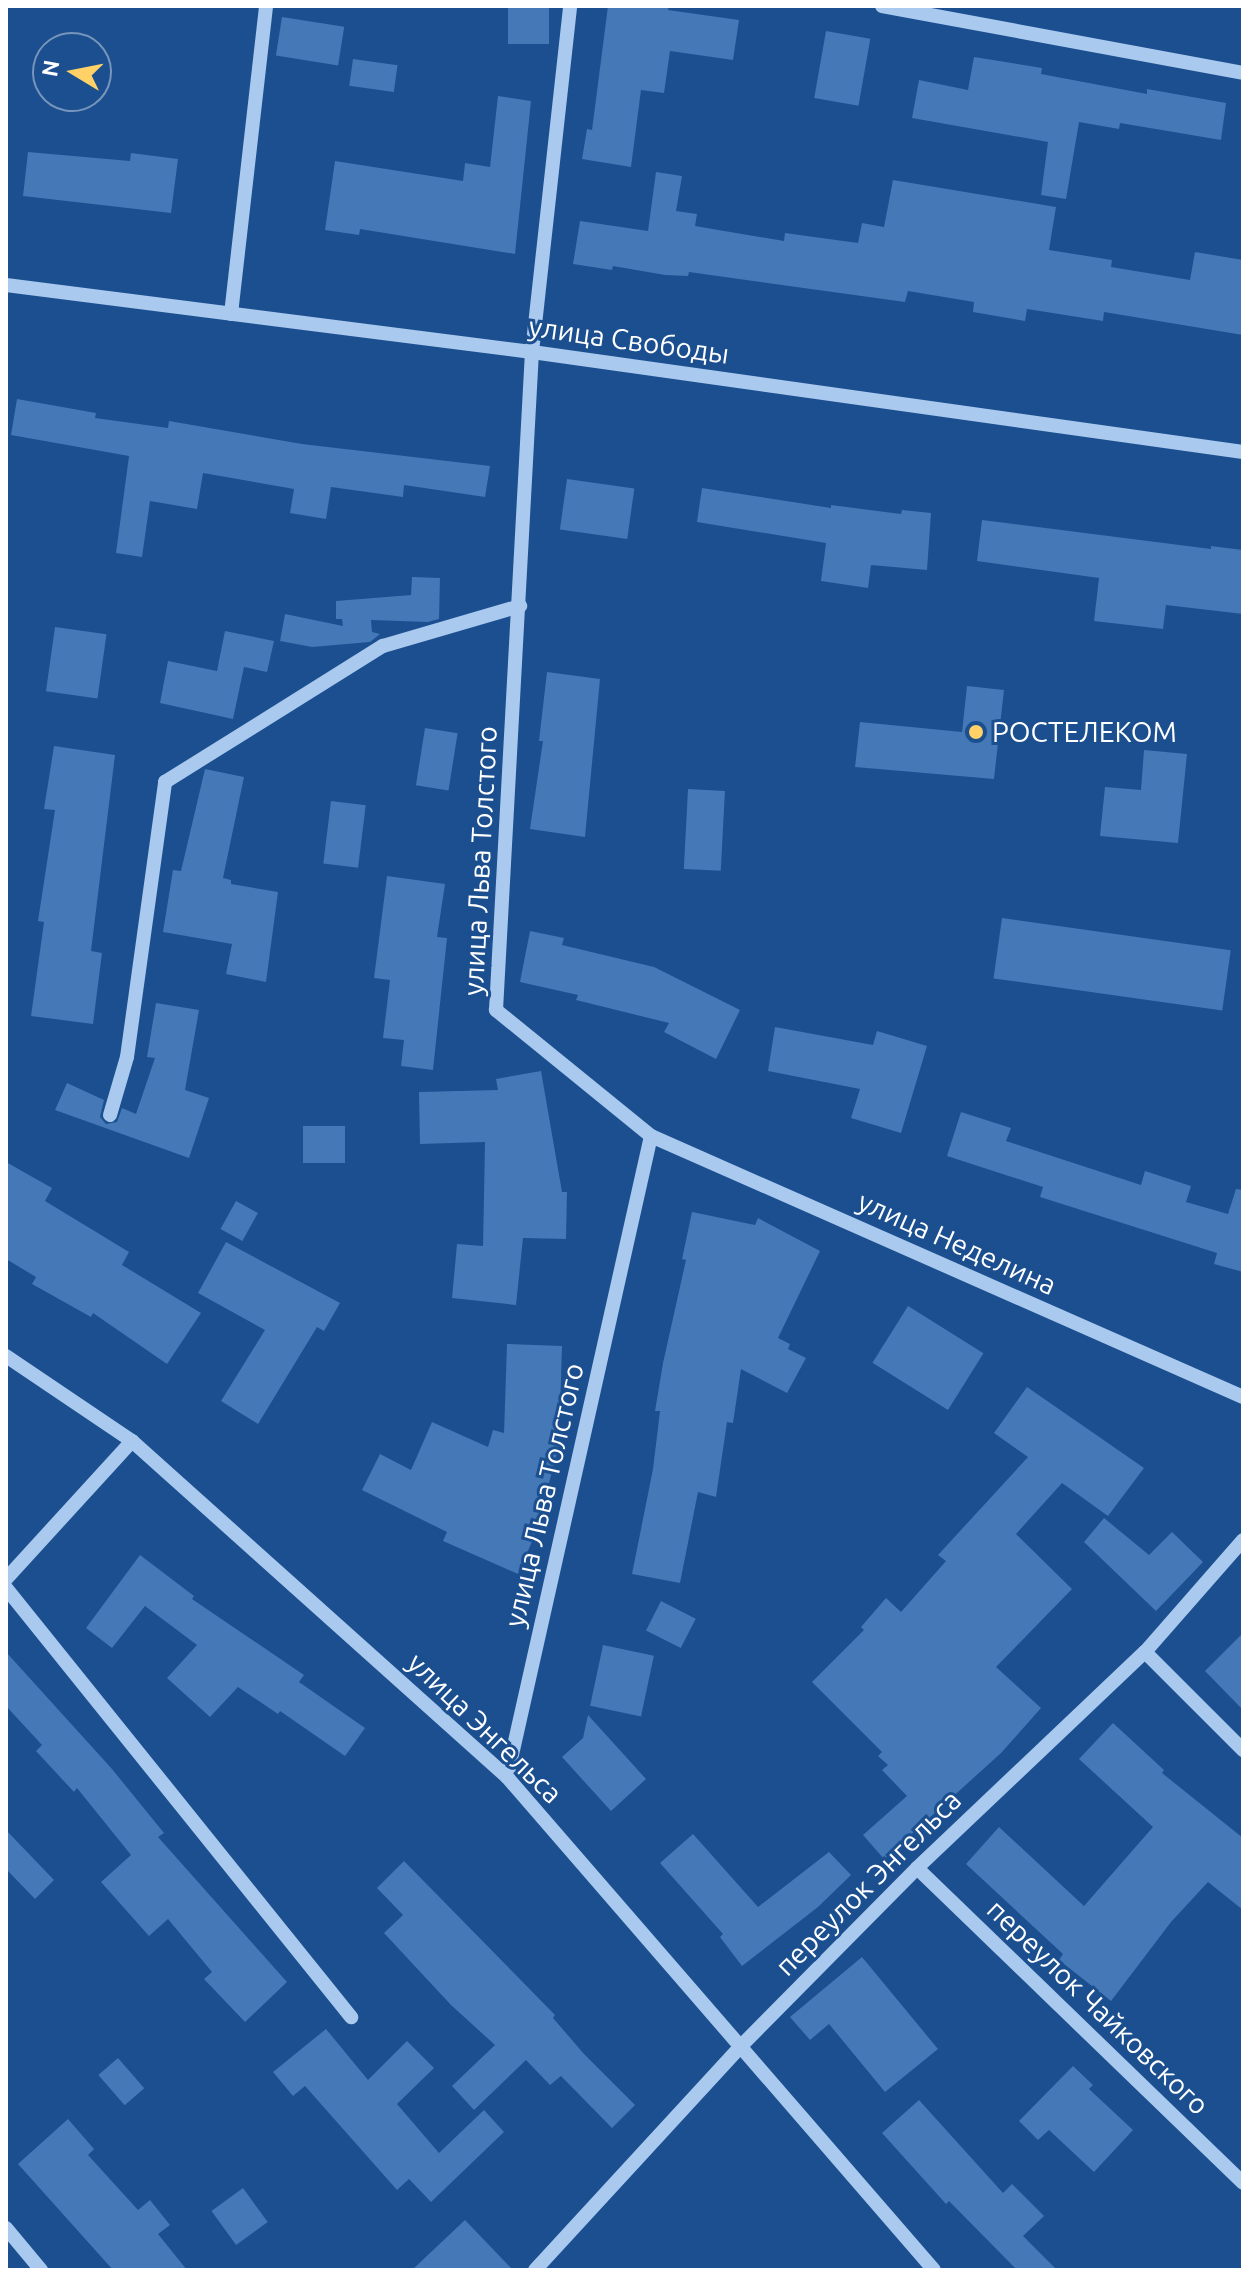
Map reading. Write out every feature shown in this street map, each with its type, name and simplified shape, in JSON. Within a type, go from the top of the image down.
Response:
[{"type":"street","points":[[231,314],[266,6]]},
{"type":"street","name":"улица Льва Толстого","points":[[507,1777],[651,1136],[496,1010],[532,352],[570,6]]},
{"type":"street","points":[[882,6],[1243,73]]},
{"type":"street","name":"улица Свободы","points":[[6,285],[532,352],[1243,452]]},
{"type":"street","points":[[110,1115],[127,1057],[165,782],[383,646],[520,606]]},
{"type":"street","name":"улица Неделина","points":[[651,1136],[1243,1397]]},
{"type":"street","name":"улица Энгельса","points":[[6,1356],[132,1441],[507,1777],[934,2270]]},
{"type":"street","points":[[6,1579],[132,1441]]},
{"type":"street","name":"переулок Энгельса","points":[[535,2270],[739,2048],[917,1868],[1145,1652],[1243,1540]]},
{"type":"street","points":[[6,1588],[351,2017]]},
{"type":"street","points":[[1145,1652],[1243,1750]]},
{"type":"street","name":"переулок Чайковского","points":[[917,1868],[1243,2183]]},
{"type":"street","points":[[6,2228],[41,2270]]},
{"type":"building","points":[[508,6],[549,6],[549,44],[508,44]]},
{"type":"building","points":[[608,6],[669,6],[668,10],[739,20],[733,60],[670,51],[664,93],[641,90],[631,167],[582,159],[587,129],[592,130]]},
{"type":"building","points":[[282,17],[344,27],[338,65],[276,56]]},
{"type":"building","points":[[826,31],[870,39],[859,106],[814,98]]},
{"type":"building","points":[[974,57],[1042,68],[1041,74],[1147,94],[1147,89],[1226,103],[1221,140],[1120,123],[1119,129],[1079,122],[1066,199],[1041,195],[1048,142],[912,118],[919,80],[968,90]]},
{"type":"building","points":[[353,59],[398,65],[394,92],[349,86]]},
{"type":"building","points":[[498,96],[531,101],[515,254],[360,229],[359,235],[325,230],[335,161],[463,181],[465,163],[490,167]]},
{"type":"building","points":[[28,152],[130,161],[131,153],[178,159],[171,213],[23,196]]},
{"type":"building","points":[[656,172],[682,176],[676,211],[697,214],[695,226],[784,241],[785,233],[858,243],[862,223],[884,227],[893,180],[1056,207],[1049,250],[1112,260],[1111,267],[1190,280],[1195,252],[1243,260],[1243,335],[1104,312],[1103,321],[1027,309],[1025,321],[973,312],[974,302],[908,291],[905,302],[689,272],[688,276],[665,275],[613,266],[612,270],[573,264],[580,221],[648,231]]},
{"type":"building","points":[[17,399],[96,413],[95,418],[168,428],[169,421],[302,444],[490,466],[485,497],[404,485],[403,497],[331,487],[326,519],[290,513],[294,489],[203,473],[197,509],[150,501],[142,557],[116,553],[129,456],[11,435]]},
{"type":"building","points":[[567,479],[634,488],[627,539],[560,530]]},
{"type":"building","points":[[702,488],[831,508],[831,505],[901,514],[902,510],[931,513],[927,570],[871,565],[868,588],[821,581],[826,543],[697,522]]},
{"type":"building","points":[[982,520],[1211,549],[1211,546],[1243,550],[1243,614],[1166,605],[1163,629],[1094,621],[1099,578],[977,561]]},
{"type":"building","points":[[412,577],[440,578],[439,619],[428,622],[371,620],[372,632],[380,634],[370,642],[312,647],[280,641],[285,614],[343,626],[342,619],[336,619],[336,601],[411,595]]},
{"type":"building","points":[[55,627],[106,634],[97,699],[46,691]]},
{"type":"building","points":[[225,631],[274,641],[267,672],[244,667],[233,719],[160,703],[168,661],[217,671]]},
{"type":"building","points":[[547,672],[600,679],[585,837],[530,829],[543,741],[539,741]]},
{"type":"building","points":[[967,686],[1004,690],[994,779],[855,767],[860,722],[962,732]]},
{"type":"building","points":[[425,728],[458,733],[449,790],[416,785]]},
{"type":"building","points":[[54,746],[115,755],[91,951],[102,953],[93,1024],[31,1016],[44,922],[38,921],[55,810],[44,809]]},
{"type":"building","points":[[1144,750],[1187,754],[1178,843],[1100,836],[1105,787],[1141,790]]},
{"type":"building","points":[[205,769],[244,777],[223,878],[231,880],[231,884],[278,892],[266,982],[226,974],[232,944],[163,932],[173,870],[181,871]]},
{"type":"building","points":[[688,789],[725,791],[721,871],[684,869]]},
{"type":"building","points":[[331,801],[366,805],[358,868],[323,864]]},
{"type":"building","points":[[387,876],[445,884],[437,937],[447,938],[433,1070],[401,1066],[404,1040],[383,1038],[390,980],[374,978]]},
{"type":"building","points":[[1002,918],[1231,950],[1222,1011],[994,978]]},
{"type":"building","points":[[530,931],[564,938],[562,945],[654,967],[740,1010],[716,1059],[664,1032],[669,1023],[576,1000],[578,995],[520,982]]},
{"type":"building","points":[[156,1003],[199,1010],[185,1090],[209,1098],[189,1158],[55,1110],[67,1083],[104,1100],[100,1117],[106,1124],[117,1122],[122,1108],[136,1114],[155,1058],[147,1057]]},
{"type":"building","points":[[775,1027],[873,1045],[877,1031],[927,1046],[901,1133],[851,1118],[860,1089],[768,1071]]},
{"type":"building","points":[[541,1071],[562,1192],[567,1192],[566,1239],[523,1238],[516,1305],[452,1298],[457,1244],[483,1246],[485,1142],[420,1144],[419,1092],[498,1090],[496,1079]]},
{"type":"building","points":[[961,1112],[1011,1128],[1006,1141],[1141,1185],[1145,1171],[1191,1186],[1186,1202],[1228,1214],[1236,1189],[1243,1190],[1243,1272],[1214,1264],[1217,1253],[1040,1197],[1043,1187],[947,1156]]},
{"type":"building","points":[[303,1126],[345,1126],[345,1163],[303,1163]]},
{"type":"building","points":[[6,1162],[52,1188],[45,1201],[129,1252],[122,1265],[201,1313],[167,1364],[93,1313],[91,1317],[32,1284],[36,1277],[6,1259]]},
{"type":"building","points":[[236,1201],[258,1213],[242,1241],[220,1229]]},
{"type":"building","points":[[692,1212],[755,1225],[758,1218],[820,1251],[778,1338],[790,1344],[788,1349],[806,1358],[787,1393],[741,1369],[733,1423],[727,1422],[716,1497],[698,1492],[680,1583],[632,1574],[653,1469],[660,1411],[655,1411],[686,1260],[682,1259]]},
{"type":"building","points":[[226,1242],[340,1303],[324,1331],[317,1327],[258,1424],[221,1401],[265,1330],[198,1293]]},
{"type":"building","points":[[908,1306],[983,1353],[948,1410],[872,1363]]},
{"type":"building","points":[[507,1344],[562,1346],[559,1445],[543,1506],[547,1507],[518,1574],[443,1541],[447,1532],[362,1490],[380,1454],[411,1470],[432,1422],[488,1447],[493,1430],[504,1433]]},
{"type":"building","points":[[1027,1387],[1144,1468],[1108,1516],[1062,1483],[1016,1534],[1072,1589],[996,1667],[1041,1708],[1001,1753],[884,1859],[863,1835],[907,1796],[882,1770],[888,1765],[878,1756],[882,1752],[812,1682],[864,1630],[861,1627],[886,1598],[901,1612],[946,1561],[938,1555],[1028,1457],[994,1433]]},
{"type":"building","points":[[1104,1518],[1149,1555],[1172,1532],[1203,1562],[1156,1611],[1084,1542]]},
{"type":"building","points":[[140,1555],[194,1596],[192,1599],[304,1675],[299,1682],[365,1728],[345,1756],[280,1711],[278,1714],[238,1687],[210,1717],[167,1678],[197,1645],[145,1606],[112,1648],[86,1628]]},
{"type":"building","points":[[661,1601],[696,1619],[681,1648],[646,1630]]},
{"type":"building","points":[[1243,1633],[1243,1710],[1205,1671]]},
{"type":"building","points":[[603,1645],[654,1656],[641,1716],[590,1706]]},
{"type":"building","points":[[6,1652],[112,1769],[164,1833],[158,1837],[287,1982],[245,2022],[204,1979],[212,1972],[168,1919],[149,1936],[101,1882],[131,1855],[77,1788],[74,1792],[36,1751],[42,1745],[6,1706]]},
{"type":"building","points":[[588,1715],[646,1779],[611,1811],[562,1757],[583,1738]]},
{"type":"building","points":[[1113,1723],[1164,1770],[1162,1773],[1243,1838],[1243,1910],[1208,1882],[1171,1922],[1111,2001],[1059,1960],[1063,1954],[966,1864],[999,1827],[1084,1906],[1153,1827],[1079,1759]]},
{"type":"building","points":[[6,1830],[54,1880],[35,1899],[6,1869]]},
{"type":"building","points":[[693,1834],[758,1907],[829,1852],[851,1875],[818,1907],[742,1966],[720,1937],[723,1934],[660,1863]]},
{"type":"building","points":[[404,1861],[555,2015],[553,2018],[584,2054],[635,2105],[612,2128],[561,2076],[550,2085],[526,2060],[474,2110],[452,2086],[495,2045],[451,2005],[384,1933],[403,1915],[377,1888]]},
{"type":"building","points":[[862,1957],[938,2049],[885,2092],[829,2024],[810,2040],[790,2017]]},
{"type":"building","points":[[326,2029],[368,2080],[407,2041],[434,2068],[397,2104],[439,2153],[484,2110],[504,2132],[431,2202],[409,2179],[397,2190],[305,2086],[293,2096],[273,2072]]},
{"type":"building","points":[[118,2058],[144,2088],[125,2105],[98,2075]]},
{"type":"building","points":[[1073,2066],[1093,2085],[1089,2089],[1133,2130],[1094,2172],[1049,2130],[1038,2140],[1019,2121]]},
{"type":"building","points":[[919,2100],[1003,2193],[1012,2184],[1044,2216],[1023,2236],[1057,2270],[1017,2270],[949,2201],[946,2204],[882,2133]]},
{"type":"building","points":[[68,2119],[94,2149],[88,2155],[138,2210],[150,2200],[170,2225],[158,2234],[187,2270],[113,2270],[18,2164]]},
{"type":"building","points":[[243,2188],[268,2222],[236,2245],[211,2211]]},
{"type":"building","points":[[465,2220],[513,2270],[412,2270]]},
{"type":"place","name":"РОСТЕЛЕКОМ","points":[[976,732]]}]
